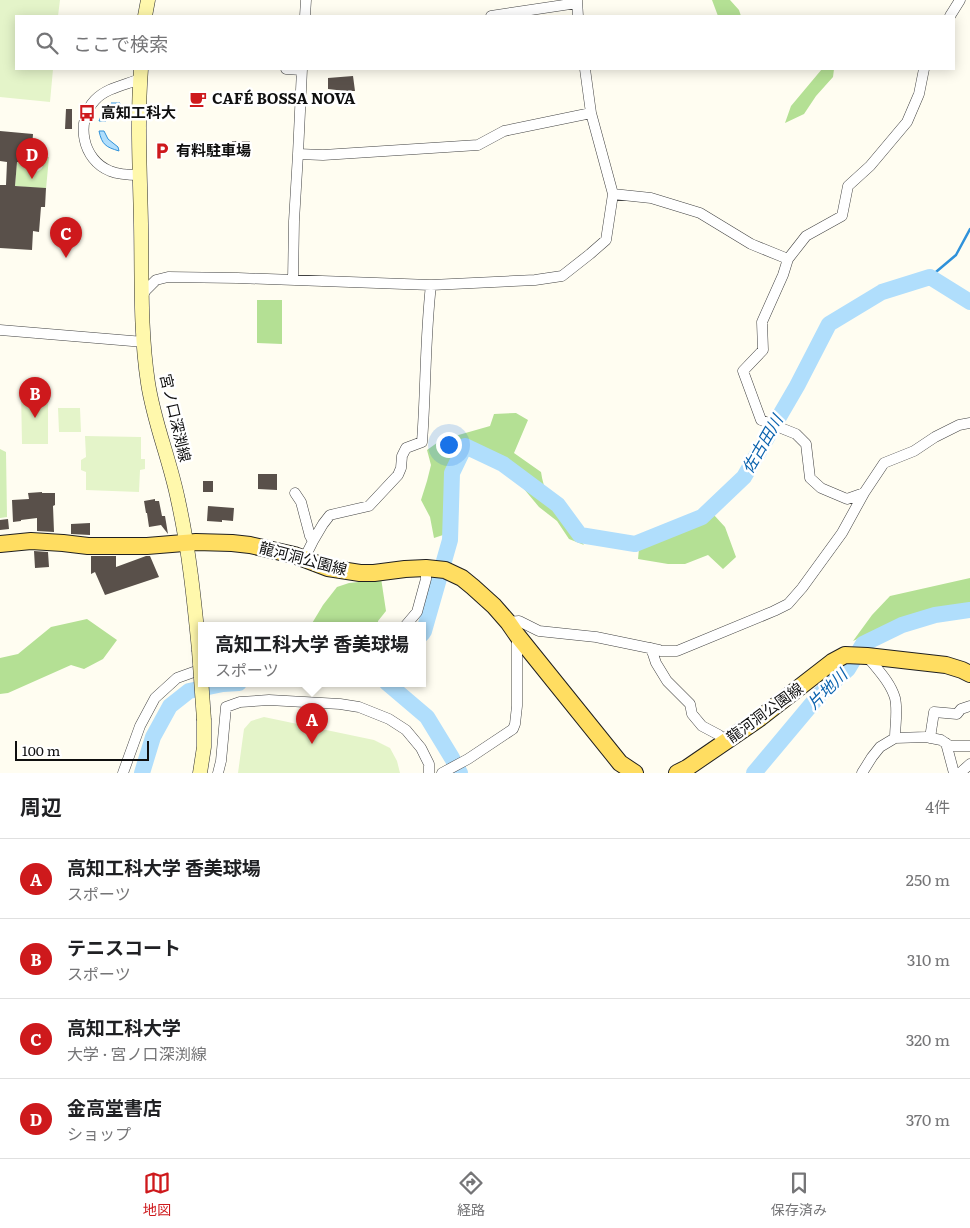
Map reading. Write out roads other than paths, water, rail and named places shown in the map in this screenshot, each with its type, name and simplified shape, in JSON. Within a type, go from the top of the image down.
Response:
[{"type":"main road","points":[[146,15],[148,0]]},
{"type":"main road","name":"宮ノ口深渕線","points":[[140,74],[142,296],[148,382],[154,414],[178,498],[186,543],[198,642]]},
{"type":"main road","name":"龍河洞公園線","points":[[0,544],[31,541],[88,546],[224,543],[250,545],[294,555],[328,568],[360,573],[374,573],[405,568],[445,570],[462,578],[494,606],[620,763],[635,773]]},
{"type":"main road","name":"龍河洞公園線","points":[[677,773],[760,718],[832,662],[845,655],[946,665],[970,674]]},
{"type":"main road","name":"宮ノ口深渕線","points":[[200,773],[204,747],[202,687]]},
{"type":"street","points":[[305,15],[306,0]]},
{"type":"street","points":[[951,15],[960,0]]},
{"type":"street","points":[[496,15],[577,2],[578,15]]},
{"type":"street","points":[[293,280],[294,220],[302,70]]},
{"type":"street","points":[[142,296],[156,280],[168,277],[431,285],[535,280],[562,276],[606,240],[613,194],[591,112],[585,70]]},
{"type":"street","points":[[864,493],[846,499],[821,488],[810,478],[806,444],[796,434],[761,420],[743,371],[762,350],[762,322],[783,275],[788,258],[806,236],[842,216],[848,186],[870,166],[907,122],[919,94],[924,70]]},
{"type":"street","points":[[140,74],[104,93],[94,101],[86,114],[83,126],[83,135],[88,152],[98,164],[109,171],[124,175],[140,175]]},
{"type":"street","points":[[298,154],[478,144],[504,131],[591,112]]},
{"type":"street","points":[[613,194],[651,198],[700,213],[751,244],[788,258]]},
{"type":"street","points":[[304,558],[330,515],[369,506],[398,474],[406,448],[422,442],[428,310],[431,285]]},
{"type":"street","points":[[0,330],[144,342]]},
{"type":"street","points":[[442,773],[468,759],[513,729],[516,706],[512,629],[518,621],[539,631],[596,637],[660,651],[677,651],[774,611],[788,604],[802,588],[842,533],[864,493],[884,464],[959,425],[970,422]]},
{"type":"street","points":[[295,493],[301,502],[313,541]]},
{"type":"street","points":[[409,622],[417,612],[430,568]]},
{"type":"street","points":[[651,648],[656,663],[667,681],[690,704],[692,714],[702,726],[719,735],[725,741]]},
{"type":"street","points":[[869,656],[892,691],[895,699],[894,738]]},
{"type":"street","points":[[123,773],[140,726],[155,698],[177,678],[198,670]]},
{"type":"street","points":[[218,773],[221,761],[226,707],[240,702],[269,700],[360,707],[389,719],[406,730],[421,748],[429,764],[429,773]]},
{"type":"street","points":[[930,738],[934,712],[957,714],[961,709],[970,706]]},
{"type":"street","points":[[862,773],[880,747],[894,738],[930,738],[942,740],[950,746],[970,746]]},
{"type":"street","points":[[946,743],[954,773]]},
{"type":"street","points":[[960,773],[970,764]]},
{"type":"water","points":[[111,103],[120,103],[120,106],[111,113],[106,121],[99,121],[103,111]]},
{"type":"water","points":[[99,131],[104,131],[108,139],[118,147],[119,151],[105,145]]},
{"type":"waterway","points":[[930,277],[956,255],[970,229]]},
{"type":"waterway","name":"佐古田川","points":[[426,624],[450,540],[452,473],[465,446],[503,464],[558,505],[580,535],[635,544],[702,517],[744,477],[797,386],[829,324],[882,292],[930,277],[970,302]]},
{"type":"waterway","name":"片地川","points":[[754,773],[821,693],[848,669],[863,644],[902,625],[935,615],[970,610]]},
{"type":"waterway","name":"片地川","points":[[142,773],[153,737],[170,706],[189,691],[208,687]]},
{"type":"waterway","name":"片地川","points":[[392,687],[427,717],[460,773]]},
{"type":"place","name":"CAFÉ BOSSA NOVA","points":[[198,99]]},
{"type":"place","name":"高知工科大","points":[[87,113]]},
{"type":"place","name":"有料駐車場","points":[[162,151]]},
{"type":"place","name":"金高堂書店","points":[[32,179]]},
{"type":"place","name":"高知工科大学","points":[[66,258]]},
{"type":"place","name":"テニスコート","points":[[35,418]]},
{"type":"place","name":"高知工科大学 香美球場","points":[[312,744]]}]
